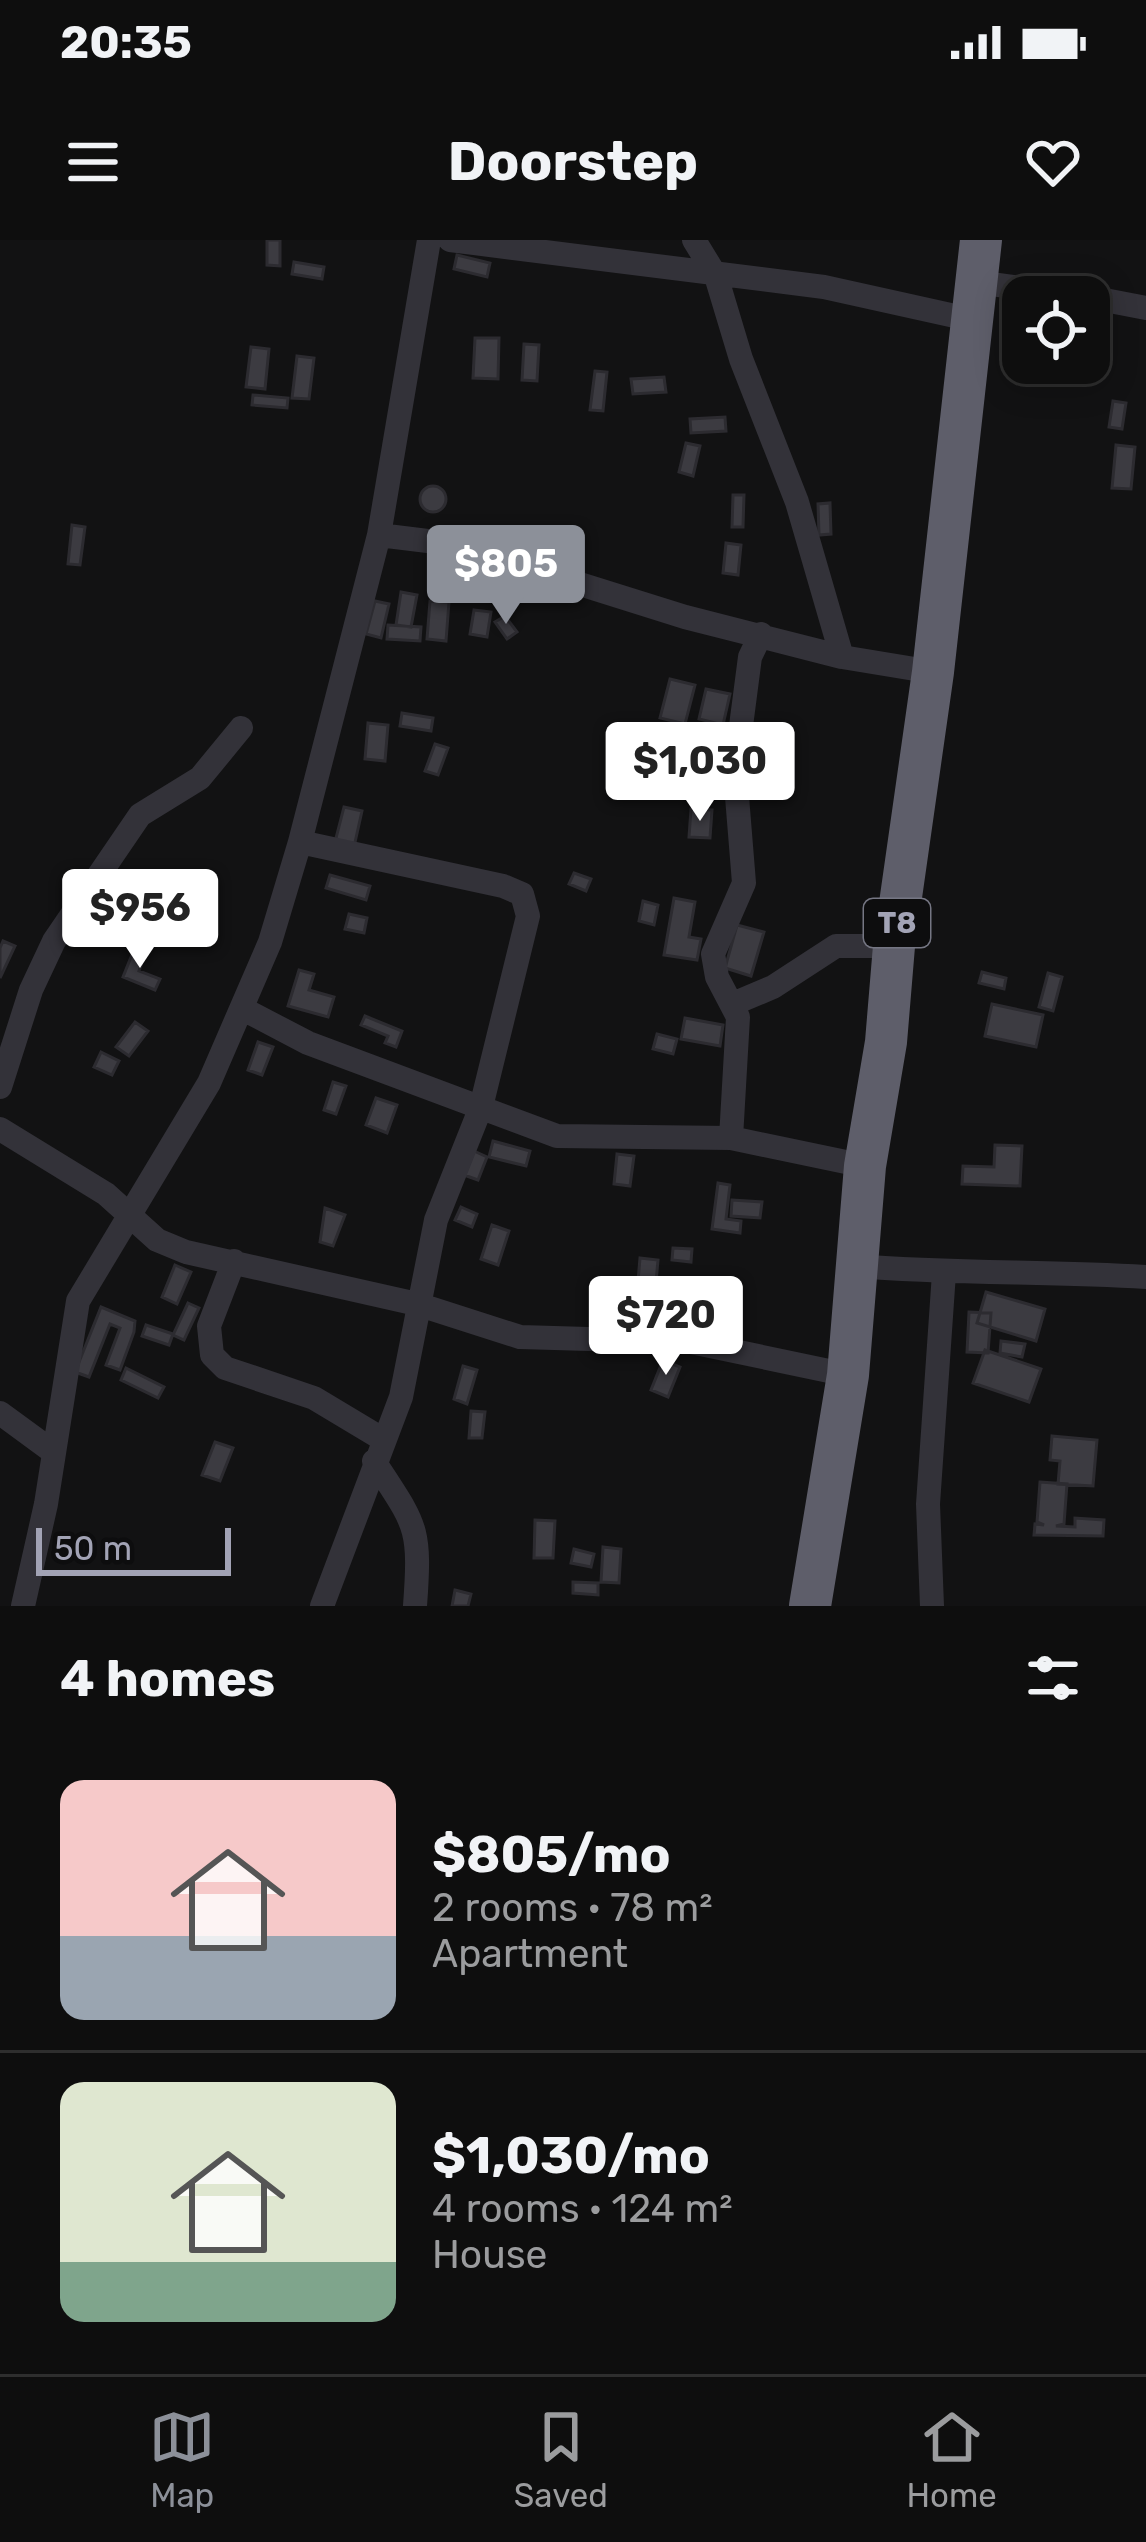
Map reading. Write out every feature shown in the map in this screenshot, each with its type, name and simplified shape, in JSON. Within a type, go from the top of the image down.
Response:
[{"type":"highway","name":"T8","points":[[810,1606],[848,1375],[865,1166],[886,1042],[894,946],[933,672],[977,280]]},
{"type":"street","points":[[22,1606],[46,1504],[77,1300],[209,1083],[242,1009],[300,842],[379,535],[429,240]]},
{"type":"street","points":[[450,240],[824,287],[977,280]]},
{"type":"street","points":[[694,240],[716,276],[741,359],[797,502],[842,657]]},
{"type":"street","points":[[1110,301],[1146,308]]},
{"type":"street","points":[[379,535],[452,544],[603,594],[842,657],[933,672]]},
{"type":"street","points":[[731,1138],[739,1046],[735,1003],[717,977],[712,954],[744,883],[735,772],[750,657],[761,634]]},
{"type":"street","points":[[0,1087],[31,990],[66,923],[140,814],[200,778],[241,728]]},
{"type":"street","points":[[300,842],[522,895],[526,927],[481,1107],[436,1220],[401,1397],[322,1606]]},
{"type":"street","points":[[735,1003],[773,987],[836,946],[894,946]]},
{"type":"street","points":[[242,1009],[308,1043],[557,1136],[731,1138],[865,1166]]},
{"type":"street","points":[[0,1130],[106,1194],[157,1240],[186,1252],[418,1304],[520,1337],[691,1342],[848,1375]]},
{"type":"street","points":[[234,1261],[209,1326],[212,1355],[225,1369],[314,1398],[379,1450],[411,1512],[418,1553],[415,1606]]},
{"type":"street","points":[[855,1266],[944,1274],[1035,1270],[1146,1277]]},
{"type":"street","points":[[932,1606],[928,1504],[944,1274]]},
{"type":"street","points":[[0,1413],[52,1451]]},
{"type":"building","points":[[267,240],[280,240],[280,266],[267,265]]},
{"type":"building","points":[[457,255],[490,263],[487,277],[454,269]]},
{"type":"building","points":[[294,262],[324,267],[322,279],[292,274]]},
{"type":"building","points":[[475,338],[499,338],[498,379],[473,378]]},
{"type":"building","points":[[524,344],[539,345],[537,381],[522,380]]},
{"type":"building","points":[[251,347],[269,349],[265,389],[246,387]]},
{"type":"building","points":[[297,356],[314,358],[309,399],[292,398]]},
{"type":"building","points":[[595,371],[607,372],[603,411],[590,410]]},
{"type":"building","points":[[664,377],[666,392],[633,394],[631,379]]},
{"type":"building","points":[[253,395],[288,398],[287,408],[252,405]]},
{"type":"building","points":[[1113,401],[1126,403],[1122,429],[1109,427]]},
{"type":"building","points":[[725,417],[726,431],[691,433],[690,419]]},
{"type":"building","points":[[686,443],[700,446],[693,476],[679,472]]},
{"type":"building","points":[[1116,445],[1135,447],[1131,489],[1112,488]]},
{"type":"building","points":[[433,486],[446,499],[433,512],[420,499]]},
{"type":"building","points":[[733,495],[744,495],[743,527],[732,527]]},
{"type":"building","points":[[830,503],[831,534],[819,535],[818,504]]},
{"type":"building","points":[[72,525],[85,527],[80,565],[68,564]]},
{"type":"building","points":[[726,543],[741,545],[738,575],[723,573]]},
{"type":"building","points":[[401,592],[417,595],[411,627],[396,625]]},
{"type":"building","points":[[375,601],[389,604],[381,638],[366,634]]},
{"type":"building","points":[[430,601],[449,602],[446,641],[427,639]]},
{"type":"building","points":[[474,610],[491,612],[487,637],[470,634]]},
{"type":"building","points":[[505,616],[517,632],[507,639],[495,622]]},
{"type":"building","points":[[388,625],[421,627],[420,641],[387,639]]},
{"type":"building","points":[[670,679],[695,685],[685,724],[660,718]]},
{"type":"building","points":[[706,689],[730,694],[723,725],[699,719]]},
{"type":"building","points":[[402,713],[433,718],[431,731],[400,726]]},
{"type":"building","points":[[368,723],[388,725],[385,761],[365,759]]},
{"type":"building","points":[[435,744],[448,748],[438,775],[425,771]]},
{"type":"building","points":[[759,759],[781,764],[776,783],[754,777]]},
{"type":"building","points":[[344,807],[362,811],[354,847],[335,842]]},
{"type":"building","points":[[691,809],[712,810],[710,838],[689,837]]},
{"type":"building","points":[[574,873],[591,879],[586,891],[569,884]]},
{"type":"building","points":[[330,875],[370,886],[366,900],[326,888]]},
{"type":"building","points":[[674,898],[695,902],[689,937],[701,939],[697,960],[664,955]]},
{"type":"building","points":[[643,901],[658,905],[654,925],[639,921]]},
{"type":"building","points":[[349,914],[367,918],[364,933],[345,929]]},
{"type":"building","points":[[737,925],[764,932],[751,976],[725,968]]},
{"type":"building","points":[[3,941],[15,946],[0,978],[0,948]]},
{"type":"building","points":[[135,947],[146,952],[139,971],[160,979],[155,990],[123,977]]},
{"type":"building","points":[[299,970],[314,974],[309,990],[334,997],[328,1017],[288,1006]]},
{"type":"building","points":[[982,972],[1006,978],[1004,989],[979,983]]},
{"type":"building","points":[[1048,973],[1062,977],[1053,1011],[1039,1007]]},
{"type":"building","points":[[992,1004],[1043,1015],[1036,1047],[985,1036]]},
{"type":"building","points":[[365,1016],[402,1031],[396,1047],[385,1043],[388,1036],[361,1025]]},
{"type":"building","points":[[685,1018],[723,1025],[720,1046],[681,1039]]},
{"type":"building","points":[[135,1022],[148,1031],[129,1056],[116,1047]]},
{"type":"building","points":[[657,1034],[677,1039],[673,1054],[653,1049]]},
{"type":"building","points":[[258,1042],[273,1047],[262,1075],[248,1070]]},
{"type":"building","points":[[101,1052],[119,1061],[112,1075],[94,1067]]},
{"type":"building","points":[[333,1082],[346,1086],[336,1114],[324,1110]]},
{"type":"building","points":[[376,1098],[397,1105],[387,1133],[366,1125]]},
{"type":"building","points":[[493,1141],[530,1151],[526,1166],[489,1157]]},
{"type":"building","points":[[995,1145],[1022,1146],[1020,1186],[962,1184],[963,1166],[994,1167]]},
{"type":"building","points":[[474,1151],[487,1157],[478,1180],[464,1175]]},
{"type":"building","points":[[617,1154],[634,1156],[630,1186],[614,1184]]},
{"type":"building","points":[[718,1183],[730,1185],[726,1219],[741,1221],[740,1233],[712,1229]]},
{"type":"building","points":[[732,1200],[762,1202],[760,1218],[731,1216]]},
{"type":"building","points":[[461,1207],[477,1214],[472,1227],[455,1220]]},
{"type":"building","points":[[325,1208],[345,1215],[333,1246],[320,1242]]},
{"type":"building","points":[[492,1225],[509,1231],[498,1265],[481,1259]]},
{"type":"building","points":[[673,1248],[692,1249],[691,1262],[672,1260]]},
{"type":"building","points":[[640,1258],[658,1260],[655,1294],[637,1292]]},
{"type":"building","points":[[175,1265],[191,1272],[177,1304],[162,1297]]},
{"type":"building","points":[[986,1292],[1045,1309],[1036,1341],[977,1323]]},
{"type":"building","points":[[188,1303],[199,1308],[184,1340],[173,1335]]},
{"type":"building","points":[[101,1307],[135,1321],[134,1332],[120,1370],[106,1365],[120,1328],[110,1324],[89,1377],[75,1372]]},
{"type":"building","points":[[969,1312],[991,1313],[988,1353],[967,1352]]},
{"type":"building","points":[[146,1325],[173,1334],[169,1345],[142,1336]]},
{"type":"building","points":[[1001,1341],[1025,1344],[1022,1357],[1000,1353]]},
{"type":"building","points":[[985,1350],[1041,1369],[1029,1402],[973,1383]]},
{"type":"building","points":[[663,1360],[680,1367],[668,1397],[651,1390]]},
{"type":"building","points":[[463,1366],[477,1370],[467,1404],[454,1399]]},
{"type":"building","points":[[126,1368],[164,1387],[158,1398],[121,1380]]},
{"type":"building","points":[[471,1411],[485,1412],[482,1438],[469,1438]]},
{"type":"building","points":[[1052,1436],[1097,1440],[1093,1486],[1058,1484],[1060,1461],[1050,1460]]},
{"type":"building","points":[[215,1442],[233,1448],[220,1481],[202,1475]]},
{"type":"building","points":[[1040,1482],[1067,1484],[1064,1524],[1056,1526],[1075,1527],[1075,1518],[1104,1520],[1103,1536],[1034,1535],[1035,1524],[1044,1525],[1037,1522]]},
{"type":"building","points":[[535,1520],[555,1521],[553,1558],[534,1558]]},
{"type":"building","points":[[603,1547],[621,1549],[619,1583],[601,1582]]},
{"type":"building","points":[[574,1549],[594,1554],[591,1567],[571,1563]]},
{"type":"building","points":[[573,1582],[598,1583],[598,1595],[573,1593]]},
{"type":"building","points":[[455,1590],[471,1594],[468,1606],[452,1606]]}]
